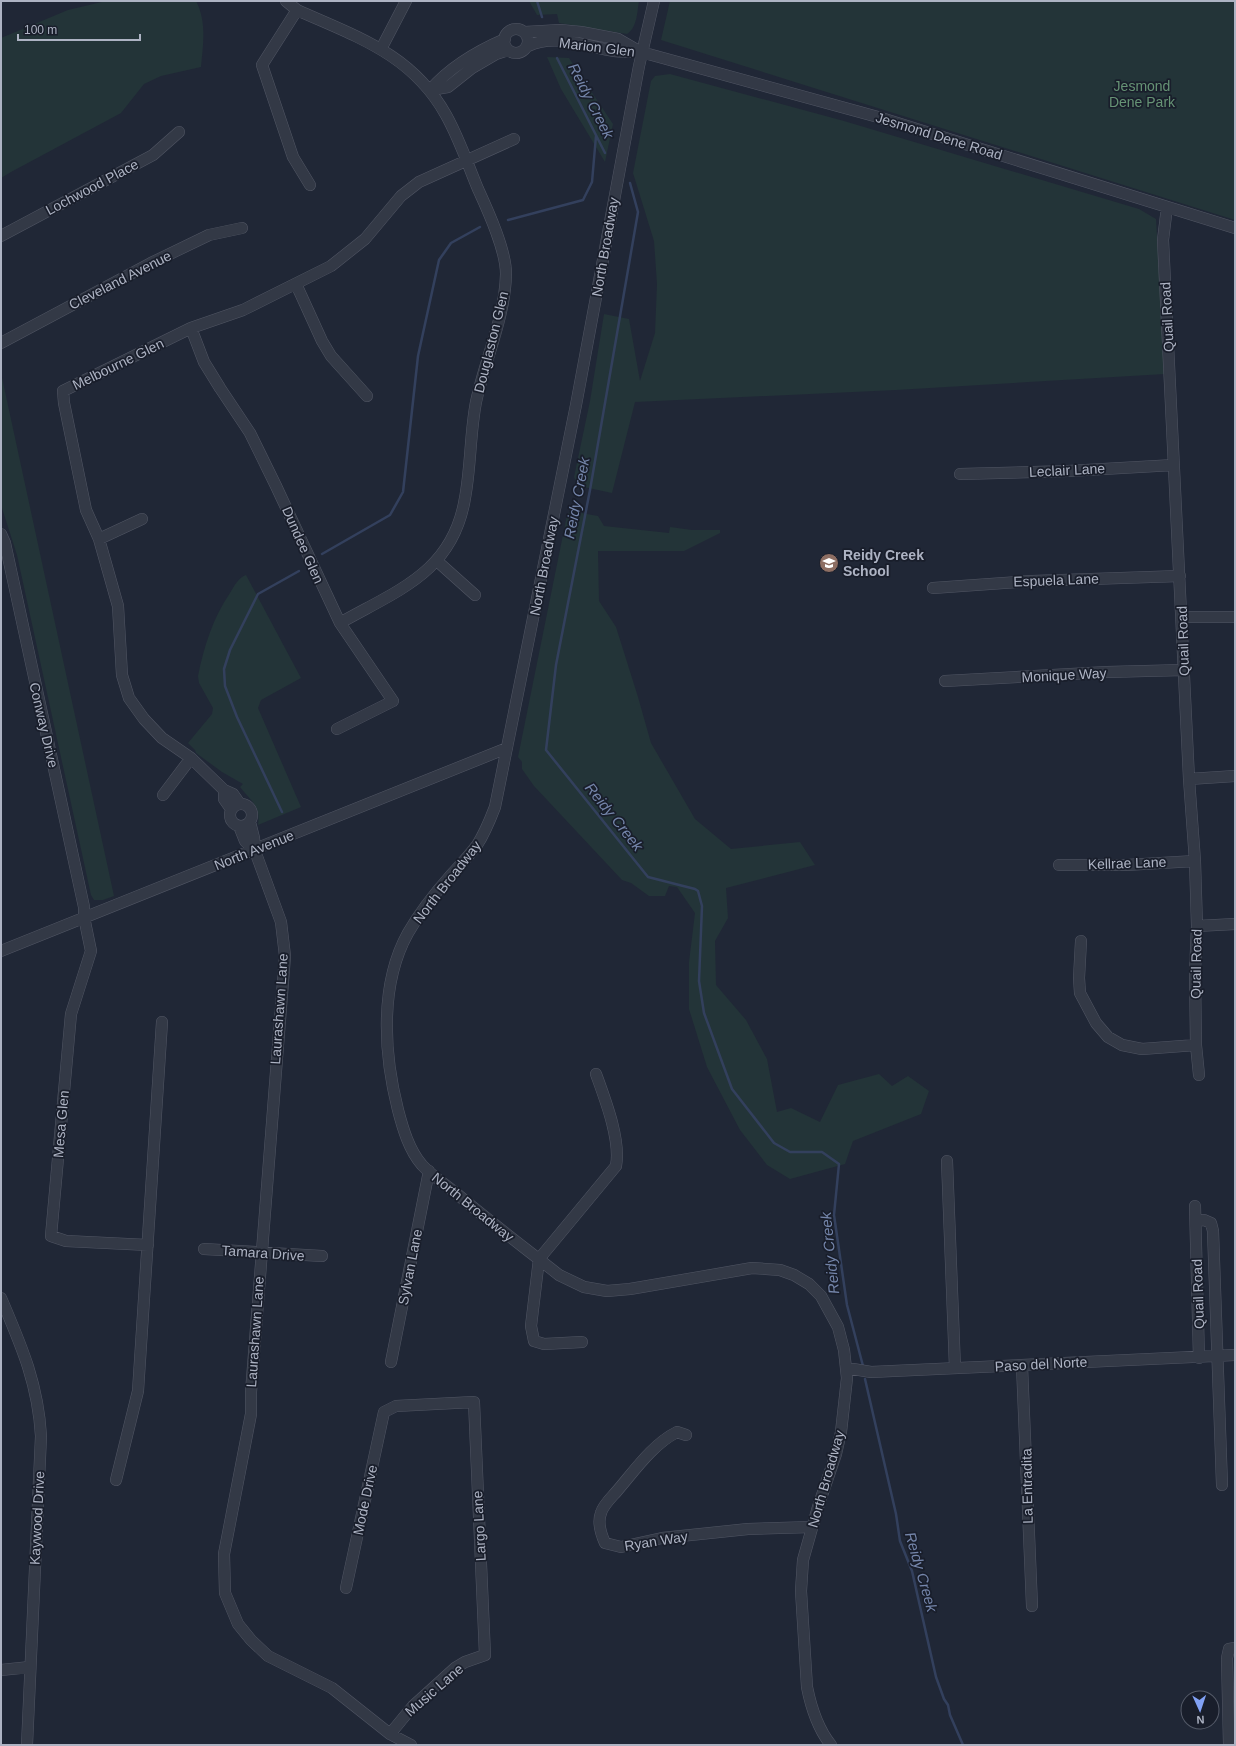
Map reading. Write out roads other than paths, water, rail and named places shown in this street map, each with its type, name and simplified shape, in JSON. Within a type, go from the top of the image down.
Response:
[{"type":"street","name":"Douglaston Glen","points":[[286,1],[298,10],[382,49],[403,63],[430,90],[446,115],[487,210],[501,249],[506,272],[500,316],[482,378],[476,405],[466,496],[461,520],[437,561],[419,578],[340,623]]},
{"type":"street","points":[[382,49],[406,1]]},
{"type":"street","name":"North Broadway","points":[[654,1],[642,52],[576,405],[495,807],[487,828],[477,845],[421,913],[408,934],[399,955],[391,984],[387,1020],[387,1046],[392,1087],[402,1125],[409,1143],[422,1165],[559,1275],[584,1287],[607,1291],[630,1289],[752,1268],[780,1270],[794,1275],[809,1284],[821,1296],[838,1327],[847,1368],[847,1378],[841,1432],[836,1454],[818,1507],[803,1560],[801,1591],[809,1699],[823,1736],[831,1745]]},
{"type":"street","points":[[298,10],[262,65],[293,157],[310,185]]},
{"type":"street","points":[[516,29],[525,32],[528,36],[528,46],[520,53],[512,53],[505,47],[506,34],[511,30],[516,29]]},
{"type":"street","name":"Marion Glen","points":[[525,32],[560,30],[581,32],[618,39],[642,52]]},
{"type":"street","points":[[430,90],[440,78],[452,68],[473,54],[505,39]]},
{"type":"street","name":"Marion Glen","points":[[528,46],[537,42],[571,42],[615,51],[642,52]]},
{"type":"street","points":[[430,90],[448,87],[472,68],[496,54],[508,50]]},
{"type":"street","name":"Jesmond Dene Road","points":[[642,52],[878,117],[1235,228]]},
{"type":"street","name":"Lochwood Place","points":[[1,236],[153,155],[179,132]]},
{"type":"street","name":"Melbourne Glen","points":[[255,851],[254,838],[250,822],[251,811],[246,806],[236,807],[224,799],[224,790],[191,758],[162,738],[144,719],[129,698],[122,675],[118,606],[99,539],[86,510],[64,403],[64,391],[191,328],[243,310],[331,266],[365,239],[401,196],[419,182],[514,139]]},
{"type":"street","name":"Quail Road","points":[[1167,207],[1164,240],[1189,779],[1195,861],[1197,926],[1195,972],[1196,1045],[1199,1075]]},
{"type":"street","name":"Cleveland Avenue","points":[[1,343],[144,267],[209,235],[242,228]]},
{"type":"street","points":[[296,284],[325,346],[367,396]]},
{"type":"street","name":"Dundee Glen","points":[[191,328],[204,362],[250,433],[340,623],[393,701],[336,729]]},
{"type":"street","name":"Leclair Lane","points":[[960,474],[1068,471],[1174,465]]},
{"type":"street","points":[[99,539],[142,520]]},
{"type":"street","name":"Conway Drive","points":[[1,534],[5,543],[71,844],[84,907],[84,917]]},
{"type":"street","points":[[437,561],[475,595]]},
{"type":"street","name":"Espuela Lane","points":[[933,588],[1032,581],[1180,576]]},
{"type":"street","points":[[1182,617],[1235,617]]},
{"type":"street","name":"Monique Way","points":[[944,681],[1107,672],[1184,670]]},
{"type":"street","name":"North Avenue","points":[[1,951],[84,917],[255,851],[507,748]]},
{"type":"street","points":[[163,795],[191,758]]},
{"type":"street","points":[[1189,779],[1235,776]]},
{"type":"street","name":"Melbourne Glen","points":[[236,807],[230,818],[234,824],[239,826],[245,841],[255,851]]},
{"type":"street","points":[[239,826],[244,826],[250,822]]},
{"type":"street","name":"Laurashawn Lane","points":[[255,851],[281,922],[284,956],[261,1252],[251,1392],[251,1414],[224,1554],[224,1593],[238,1624],[250,1640],[268,1656],[332,1688],[390,1734],[411,1745]]},
{"type":"street","name":"Kellrae Lane","points":[[1059,865],[1126,865],[1195,861]]},
{"type":"street","name":"Mesa Glen","points":[[84,917],[91,951],[70,1014],[51,1236],[66,1241],[148,1245]]},
{"type":"street","points":[[1197,926],[1235,924]]},
{"type":"street","points":[[1081,941],[1079,978],[1080,993],[1096,1024],[1108,1037],[1121,1045],[1142,1049],[1196,1045]]},
{"type":"street","points":[[116,1480],[138,1390],[162,1022]]},
{"type":"street","points":[[582,1342],[544,1344],[534,1341],[531,1326],[539,1259],[616,1166],[616,1148],[608,1110],[596,1074]]},
{"type":"street","points":[[947,1161],[955,1368]]},
{"type":"street","name":"Sylvan Lane","points":[[391,1362],[429,1172]]},
{"type":"street","name":"Quail Road","points":[[1195,1206],[1199,1358]]},
{"type":"street","points":[[1196,1221],[1204,1220],[1211,1223],[1213,1231],[1222,1485]]},
{"type":"street","name":"Tamara Drive","points":[[204,1249],[322,1256]]},
{"type":"street","name":"Kaywood Drive","points":[[1,1298],[26,1356],[40,1411],[41,1436],[27,1745]]},
{"type":"street","name":"Paso del Norte","points":[[847,1368],[871,1372],[1199,1358],[1235,1355]]},
{"type":"street","name":"La Entradita","points":[[1022,1366],[1032,1606]]},
{"type":"street","name":"Largo Lane","points":[[384,1412],[396,1406],[467,1401],[474,1402],[485,1655]]},
{"type":"street","name":"Mode Drive","points":[[346,1588],[384,1412]]},
{"type":"street","name":"Ryan Way","points":[[686,1435],[677,1432],[670,1435],[645,1457],[607,1503],[601,1513],[599,1526],[605,1543],[621,1547],[662,1538],[748,1529],[812,1527]]},
{"type":"street","points":[[1229,1745],[1227,1658],[1230,1650],[1235,1648]]},
{"type":"street","name":"Music Lane","points":[[390,1734],[413,1706],[455,1668],[465,1662],[485,1655]]},
{"type":"street","points":[[1,1670],[30,1667]]},
{"type":"street","name":"Laurashawn Lane","points":[[390,1734],[395,1745]]},
{"type":"waterway","name":"Reidy Creek","points":[[537,1],[542,17]]},
{"type":"waterway","name":"Reidy Creek","points":[[557,58],[605,153]]},
{"type":"waterway","points":[[508,220],[583,200],[592,182],[596,136]]},
{"type":"waterway","name":"Reidy Creek","points":[[630,183],[638,212],[590,490],[556,665],[546,750],[648,877],[698,891],[702,906],[699,981],[704,1013],[732,1089],[774,1143],[790,1152],[822,1152],[839,1164],[834,1215],[847,1305],[863,1366]]},
{"type":"waterway","points":[[322,554],[390,515],[403,492],[418,356],[439,260],[451,243],[480,227]]},
{"type":"waterway","points":[[282,812],[237,717],[225,686],[224,669],[230,650],[258,594],[299,571]]},
{"type":"waterway","name":"Reidy Creek","points":[[865,1379],[896,1514],[900,1541],[912,1571],[936,1677],[963,1745]]},
{"type":"place","name":"Reidy Creek School","points":[[829,563]]},
{"type":"park label","name":"Jesmond Dene Park","points":[[1142,94]]}]
